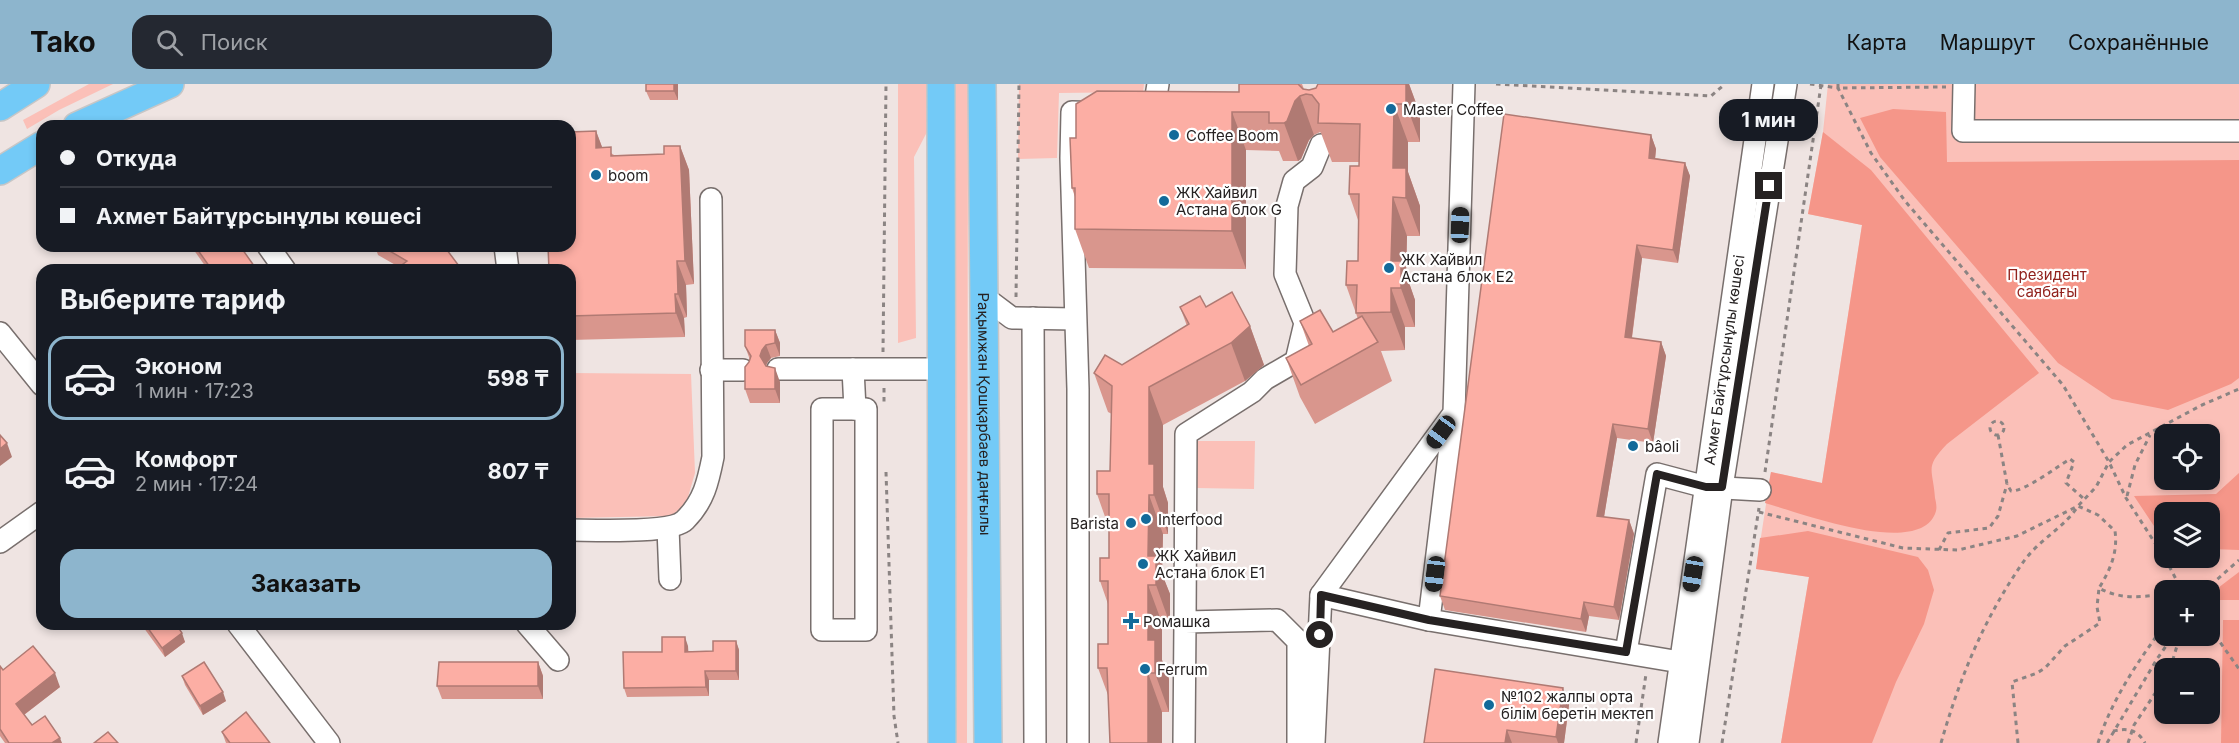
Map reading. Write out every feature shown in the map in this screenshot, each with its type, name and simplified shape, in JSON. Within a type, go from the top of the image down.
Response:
[{"type":"main road","points":[[0,107],[36,84]]},
{"type":"main road","points":[[90,120],[171,84]]},
{"type":"main road","points":[[938,742],[941,84]]},
{"type":"main road","name":"Рақымжан Қошқарбаев даңғылы","points":[[982,84],[988,743]]},
{"type":"main road","points":[[3,164],[36,149]]},
{"type":"street","points":[[1078,743],[1078,389],[1072,112],[1153,116],[1158,84]]},
{"type":"street","points":[[1429,620],[1454,413],[1464,84]]},
{"type":"street","name":"Ахмет Байтұрсынұлы көшесі","points":[[1688,743],[1714,487],[1763,84]]},
{"type":"street","name":"Ахмет Байтұрсынұлы көшесі","points":[[1669,743],[1680,662],[1714,487],[1786,84]]},
{"type":"street","points":[[1964,85],[1963,131],[2239,131]]},
{"type":"street","points":[[1184,743],[1186,434],[1252,392],[1264,379],[1296,361],[1305,323],[1285,274],[1287,206],[1294,181],[1312,167],[1321,145]]},
{"type":"street","points":[[576,530],[668,528],[684,522],[706,491],[713,457],[711,199]]},
{"type":"street","points":[[984,297],[1012,318],[1075,319]]},
{"type":"street","points":[[1033,318],[1035,743]]},
{"type":"street","points":[[0,333],[36,378]]},
{"type":"street","points":[[778,369],[941,369]]},
{"type":"street","points":[[853,369],[855,409]]},
{"type":"street","points":[[711,370],[743,370]]},
{"type":"street","points":[[822,409],[855,409],[866,409],[866,630],[822,630],[822,409]]},
{"type":"street","points":[[1314,743],[1321,595],[1454,413]]},
{"type":"street","points":[[1626,652],[1657,474],[1714,487],[1760,490]]},
{"type":"street","points":[[0,542],[36,516]]},
{"type":"street","points":[[668,528],[670,579]]},
{"type":"street","points":[[1321,595],[1429,620],[1680,662]]},
{"type":"street","points":[[1185,622],[1277,620],[1298,640],[1298,743]]},
{"type":"street","points":[[243,630],[329,743]]},
{"type":"street","points":[[532,630],[558,660]]},
{"type":"path","points":[[884,405],[886,84]]},
{"type":"path","points":[[1496,84],[1711,96],[1725,84]]},
{"type":"path","points":[[1810,84],[1838,86],[1964,85]]},
{"type":"path","points":[[1722,743],[1759,512],[1760,490],[1767,464],[1821,85]]},
{"type":"path","points":[[1838,86],[1871,153],[1905,201],[2062,385],[2109,462],[2126,498],[2154,541]]},
{"type":"path","points":[[1941,743],[1951,708],[1978,636],[2024,560],[2042,540],[2074,512],[2096,487],[2109,462],[2127,446],[2202,405],[2239,389]]},
{"type":"path","points":[[1995,421],[2002,423],[2004,428],[1998,435],[1992,433],[1990,429],[1990,425],[1995,421]]},
{"type":"path","points":[[2126,498],[2135,465],[2150,434]]},
{"type":"path","points":[[1998,435],[2007,484],[2011,491],[2016,491],[2070,459],[2074,462],[2074,466],[2066,483],[2084,499]]},
{"type":"path","points":[[886,465],[894,716],[898,743]]},
{"type":"path","points":[[1940,550],[1948,533],[1989,528],[1998,516],[2007,484]]},
{"type":"path","points":[[1759,512],[1903,548],[1958,550],[2017,536],[2078,506]]},
{"type":"path","points":[[2018,743],[2012,682],[2037,674],[2065,646],[2100,623],[2097,607],[2099,588],[2108,574],[2116,552],[2115,531],[2098,515],[2078,506]]},
{"type":"path","points":[[2216,580],[2239,560]]},
{"type":"path","points":[[2099,588],[2112,595],[2135,597],[2154,595]]},
{"type":"path","points":[[2098,743],[2102,729],[2141,658],[2154,640]]},
{"type":"path","points":[[2220,642],[2239,669]]},
{"type":"path","points":[[2107,743],[2166,646]]},
{"type":"path","points":[[1636,743],[1648,657]]},
{"type":"path","points":[[2128,743],[2132,730],[2154,696]]},
{"type":"path","points":[[2113,731],[2132,730],[2145,743]]},
{"type":"green space","points":[[89,84],[113,84],[42,120],[36,120],[36,124],[27,129],[23,120]]},
{"type":"green space","points":[[898,84],[926,84],[927,132],[914,157],[916,338],[898,343]]},
{"type":"green space","points":[[951,84],[968,84],[967,743],[952,743]]},
{"type":"green space","points":[[1019,84],[1144,84],[1143,92],[1059,93],[1057,158],[1018,159]]},
{"type":"green space","name":"Президент саябағы","points":[[1828,84],[2239,84],[2239,743],[1781,743],[1809,577],[1756,569],[1771,472],[1822,483],[1862,225],[1808,214],[1823,132]]},
{"type":"green space","points":[[1893,109],[1946,112],[1947,162],[2239,160],[2239,378],[2231,384],[2168,410],[2112,399],[2058,363],[1880,157],[1860,118]]},
{"type":"green space","points":[[1823,132],[1871,170],[2039,373],[1947,444],[1935,458],[1932,474],[1936,511],[1926,525],[1908,532],[1858,529],[1765,503],[1771,472],[1822,483],[1862,225],[1808,214]]},
{"type":"green space","points":[[576,373],[691,374],[695,473],[686,504],[671,516],[576,518]]},
{"type":"green space","points":[[1197,441],[1255,441],[1254,489],[1196,488]]},
{"type":"green space","points":[[2239,473],[2239,550],[2220,549],[2220,502],[2154,502],[2154,526],[2134,496],[2216,494]]},
{"type":"green space","points":[[1808,531],[1918,557],[1928,570],[1934,590],[1924,624],[1896,682],[1872,743],[1781,743],[1809,577],[1756,569],[1760,538]]},
{"type":"green space","points":[[2239,572],[2239,600],[2220,600],[2220,586]]},
{"type":"green space","points":[[2223,620],[2239,620],[2239,743],[2221,743]]},
{"type":"building","points":[[646,84],[674,84],[674,91],[646,91]]},
{"type":"building","points":[[1239,84],[1298,84],[1303,89],[1309,90],[1316,88],[1318,84],[1406,84],[1406,104],[1394,104],[1393,168],[1406,168],[1406,198],[1393,197],[1391,261],[1401,261],[1401,288],[1391,288],[1391,312],[1356,313],[1357,285],[1346,285],[1347,261],[1358,261],[1359,194],[1349,194],[1350,166],[1359,166],[1360,124],[1318,123],[1319,104],[1312,95],[1300,96],[1295,101],[1284,123],[1269,123],[1269,112],[1232,112],[1232,231],[1075,229],[1075,188],[1072,188],[1070,138],[1076,138],[1076,104],[1097,91],[1239,92]]},
{"type":"building","points":[[1504,114],[1651,135],[1649,158],[1685,163],[1673,250],[1637,245],[1625,337],[1661,342],[1648,429],[1613,424],[1597,516],[1629,520],[1614,607],[1584,602],[1581,619],[1440,596]]},
{"type":"building","points":[[596,131],[596,148],[611,147],[611,156],[664,154],[664,146],[680,146],[685,261],[677,261],[676,313],[576,316],[576,264],[549,264],[548,252],[576,252],[576,132]]},
{"type":"building","points":[[199,252],[244,252],[253,264],[208,264]]},
{"type":"building","points":[[391,252],[448,252],[458,264],[403,264],[407,261]]},
{"type":"building","points":[[1232,292],[1250,326],[1231,343],[1149,387],[1149,464],[1154,464],[1154,495],[1149,495],[1148,556],[1156,556],[1156,585],[1148,585],[1148,640],[1155,640],[1155,673],[1148,673],[1149,743],[1110,743],[1107,668],[1098,668],[1098,644],[1108,644],[1108,581],[1100,581],[1100,558],[1109,558],[1109,494],[1097,494],[1097,471],[1110,471],[1112,386],[1094,373],[1105,355],[1122,365],[1189,324],[1180,307],[1200,296],[1206,307]]},
{"type":"building","points":[[1320,310],[1333,332],[1362,316],[1378,342],[1301,385],[1286,358],[1312,344],[1300,321]]},
{"type":"building","points":[[745,330],[775,330],[775,343],[766,345],[760,356],[766,366],[775,368],[775,389],[745,389],[745,367],[751,356],[745,346]]},
{"type":"building","points":[[0,435],[7,443],[0,449]]},
{"type":"building","points":[[149,630],[180,630],[182,633],[162,648]]},
{"type":"building","points":[[662,637],[685,637],[685,652],[713,651],[713,641],[736,641],[736,671],[705,671],[706,687],[624,688],[623,652],[662,652]]},
{"type":"building","points":[[33,646],[55,673],[16,704],[32,725],[45,716],[60,738],[52,743],[9,743],[0,729],[0,666],[3,670]]},
{"type":"building","points":[[204,662],[223,692],[200,706],[182,676]]},
{"type":"building","points":[[439,662],[538,662],[538,686],[437,686]]},
{"type":"building","points":[[1435,669],[1563,688],[1556,737],[1507,730],[1505,743],[1424,743]]},
{"type":"building","points":[[246,712],[270,743],[230,743],[222,732]]},
{"type":"building","points":[[108,732],[118,743],[94,743]]},
{"type":"place","name":"Master Coffee","points":[[1391,109]]},
{"type":"place","name":"Coffee Boom","points":[[1174,135]]},
{"type":"place","name":"boom","points":[[596,175]]},
{"type":"place","name":"ЖК Хайвил Астана блок G","points":[[1164,201]]},
{"type":"place","name":"ЖК Хайвил Астана блок E2","points":[[1389,268]]},
{"type":"place","name":"bâoli","points":[[1633,446]]},
{"type":"place","name":"Interfood","points":[[1146,519]]},
{"type":"place","name":"Barista","points":[[1131,523]]},
{"type":"place","name":"ЖК Хайвил Астана блок E1","points":[[1143,564]]},
{"type":"place","name":"Ромашка","points":[[1131,621]]},
{"type":"place","name":"Ferrum","points":[[1145,669]]},
{"type":"place","name":"№102 жалпы орта білім беретін мектеп","points":[[1489,705]]},
{"type":"route","points":[[1320,635],[1321,595],[1429,620],[1626,652],[1657,474],[1706,487],[1722,487],[1769,186]]}]
